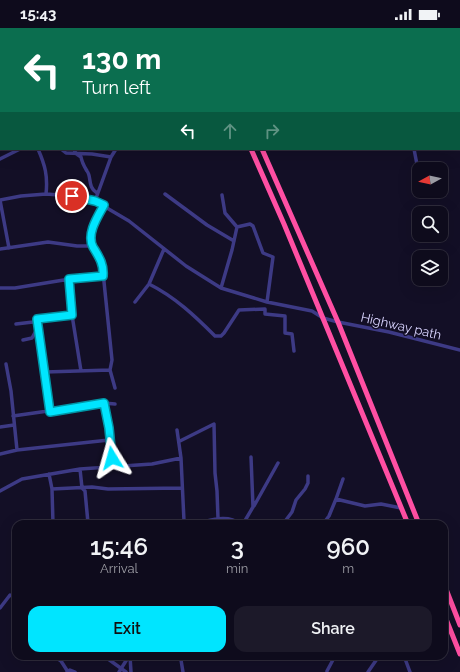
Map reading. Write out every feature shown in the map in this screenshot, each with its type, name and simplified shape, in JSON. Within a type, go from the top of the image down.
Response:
[{"type":"highway","points":[[250,150],[323,318],[405,520]]},
{"type":"highway","points":[[262,150],[338,322],[417,520]]},
{"type":"highway","points":[[272,198],[280,195],[282,192]]},
{"type":"highway","points":[[448,594],[460,625]]},
{"type":"highway","points":[[448,624],[460,654]]},
{"type":"street","points":[[0,159],[18,150]]},
{"type":"street","points":[[38,150],[45,165],[47,185],[46,194]]},
{"type":"street","points":[[62,150],[64,153],[75,151],[100,154],[111,158]]},
{"type":"street","points":[[95,201],[115,150]]},
{"type":"street","points":[[414,150],[416,162]]},
{"type":"street","points":[[75,151],[81,157],[84,168],[88,173],[92,188],[97,194]]},
{"type":"street","name":"Highway path","points":[[0,200],[46,194],[76,197],[95,201],[104,205],[145,233],[186,266],[221,288],[268,302],[312,311],[323,318],[338,322],[389,332],[460,350]]},
{"type":"street","points":[[165,194],[207,225],[234,241]]},
{"type":"street","points":[[221,288],[234,241],[236,227],[226,213],[222,195]]},
{"type":"street","points":[[0,200],[9,248]]},
{"type":"street","points":[[104,205],[93,230],[93,246],[102,263],[112,360],[110,370],[115,388]]},
{"type":"street","points":[[236,227],[250,224],[253,226],[263,252],[273,257],[268,302]]},
{"type":"street","points":[[0,249],[48,242],[77,246],[93,246]]},
{"type":"street","points":[[135,302],[149,284],[164,249]]},
{"type":"street","points":[[0,288],[15,288],[69,279],[103,276]]},
{"type":"street","points":[[69,279],[72,315],[81,371]]},
{"type":"street","points":[[149,284],[164,291],[215,336],[221,336],[224,334],[239,310],[264,309],[265,314],[285,316],[285,333],[292,334],[294,351]]},
{"type":"street","points":[[16,324],[33,322],[37,319],[72,315]]},
{"type":"street","points":[[37,319],[50,412]]},
{"type":"street","points":[[23,340],[32,338],[38,327]]},
{"type":"street","points":[[6,364],[17,450]]},
{"type":"street","points":[[44,372],[110,370]]},
{"type":"street","points":[[13,416],[50,412],[104,403],[115,404]]},
{"type":"street","points":[[104,403],[109,428],[112,458]]},
{"type":"street","points":[[180,441],[214,424],[218,518]]},
{"type":"street","points":[[0,427],[14,425]]},
{"type":"street","points":[[178,430],[182,458],[184,520]]},
{"type":"street","points":[[0,454],[17,450],[109,440]]},
{"type":"street","points":[[251,457],[253,507]]},
{"type":"street","points":[[0,491],[22,479],[49,474],[80,469],[152,464],[182,458]]},
{"type":"street","points":[[245,520],[278,463]]},
{"type":"street","points":[[80,469],[82,488],[85,491],[88,520]]},
{"type":"street","points":[[49,474],[52,489],[53,520]]},
{"type":"street","points":[[286,520],[292,512],[296,500],[305,489],[308,483],[308,476]]},
{"type":"street","points":[[326,520],[329,516],[343,479]]},
{"type":"street","points":[[52,489],[92,487],[108,489],[182,488]]},
{"type":"street","points":[[336,499],[365,506],[381,504],[401,508]]},
{"type":"street","points":[[210,520],[218,518],[235,520]]},
{"type":"street","points":[[0,608],[10,595],[12,596]]},
{"type":"street","points":[[109,660],[120,670],[126,672]]},
{"type":"street","points":[[120,670],[127,660]]},
{"type":"street","points":[[130,660],[131,672]]},
{"type":"street","points":[[181,660],[184,672]]},
{"type":"street","points":[[327,671],[333,660]]},
{"type":"street","points":[[368,672],[376,660]]},
{"type":"street","points":[[406,660],[410,672]]},
{"type":"street","points":[[61,661],[68,672],[70,670],[75,672]]},
{"type":"route","points":[[72,196],[95,201],[104,205],[96,220],[92,240],[93,246],[102,263],[104,272],[103,276],[69,279],[72,315],[37,319],[50,412],[104,403],[109,428],[109,442],[112,458]]}]
